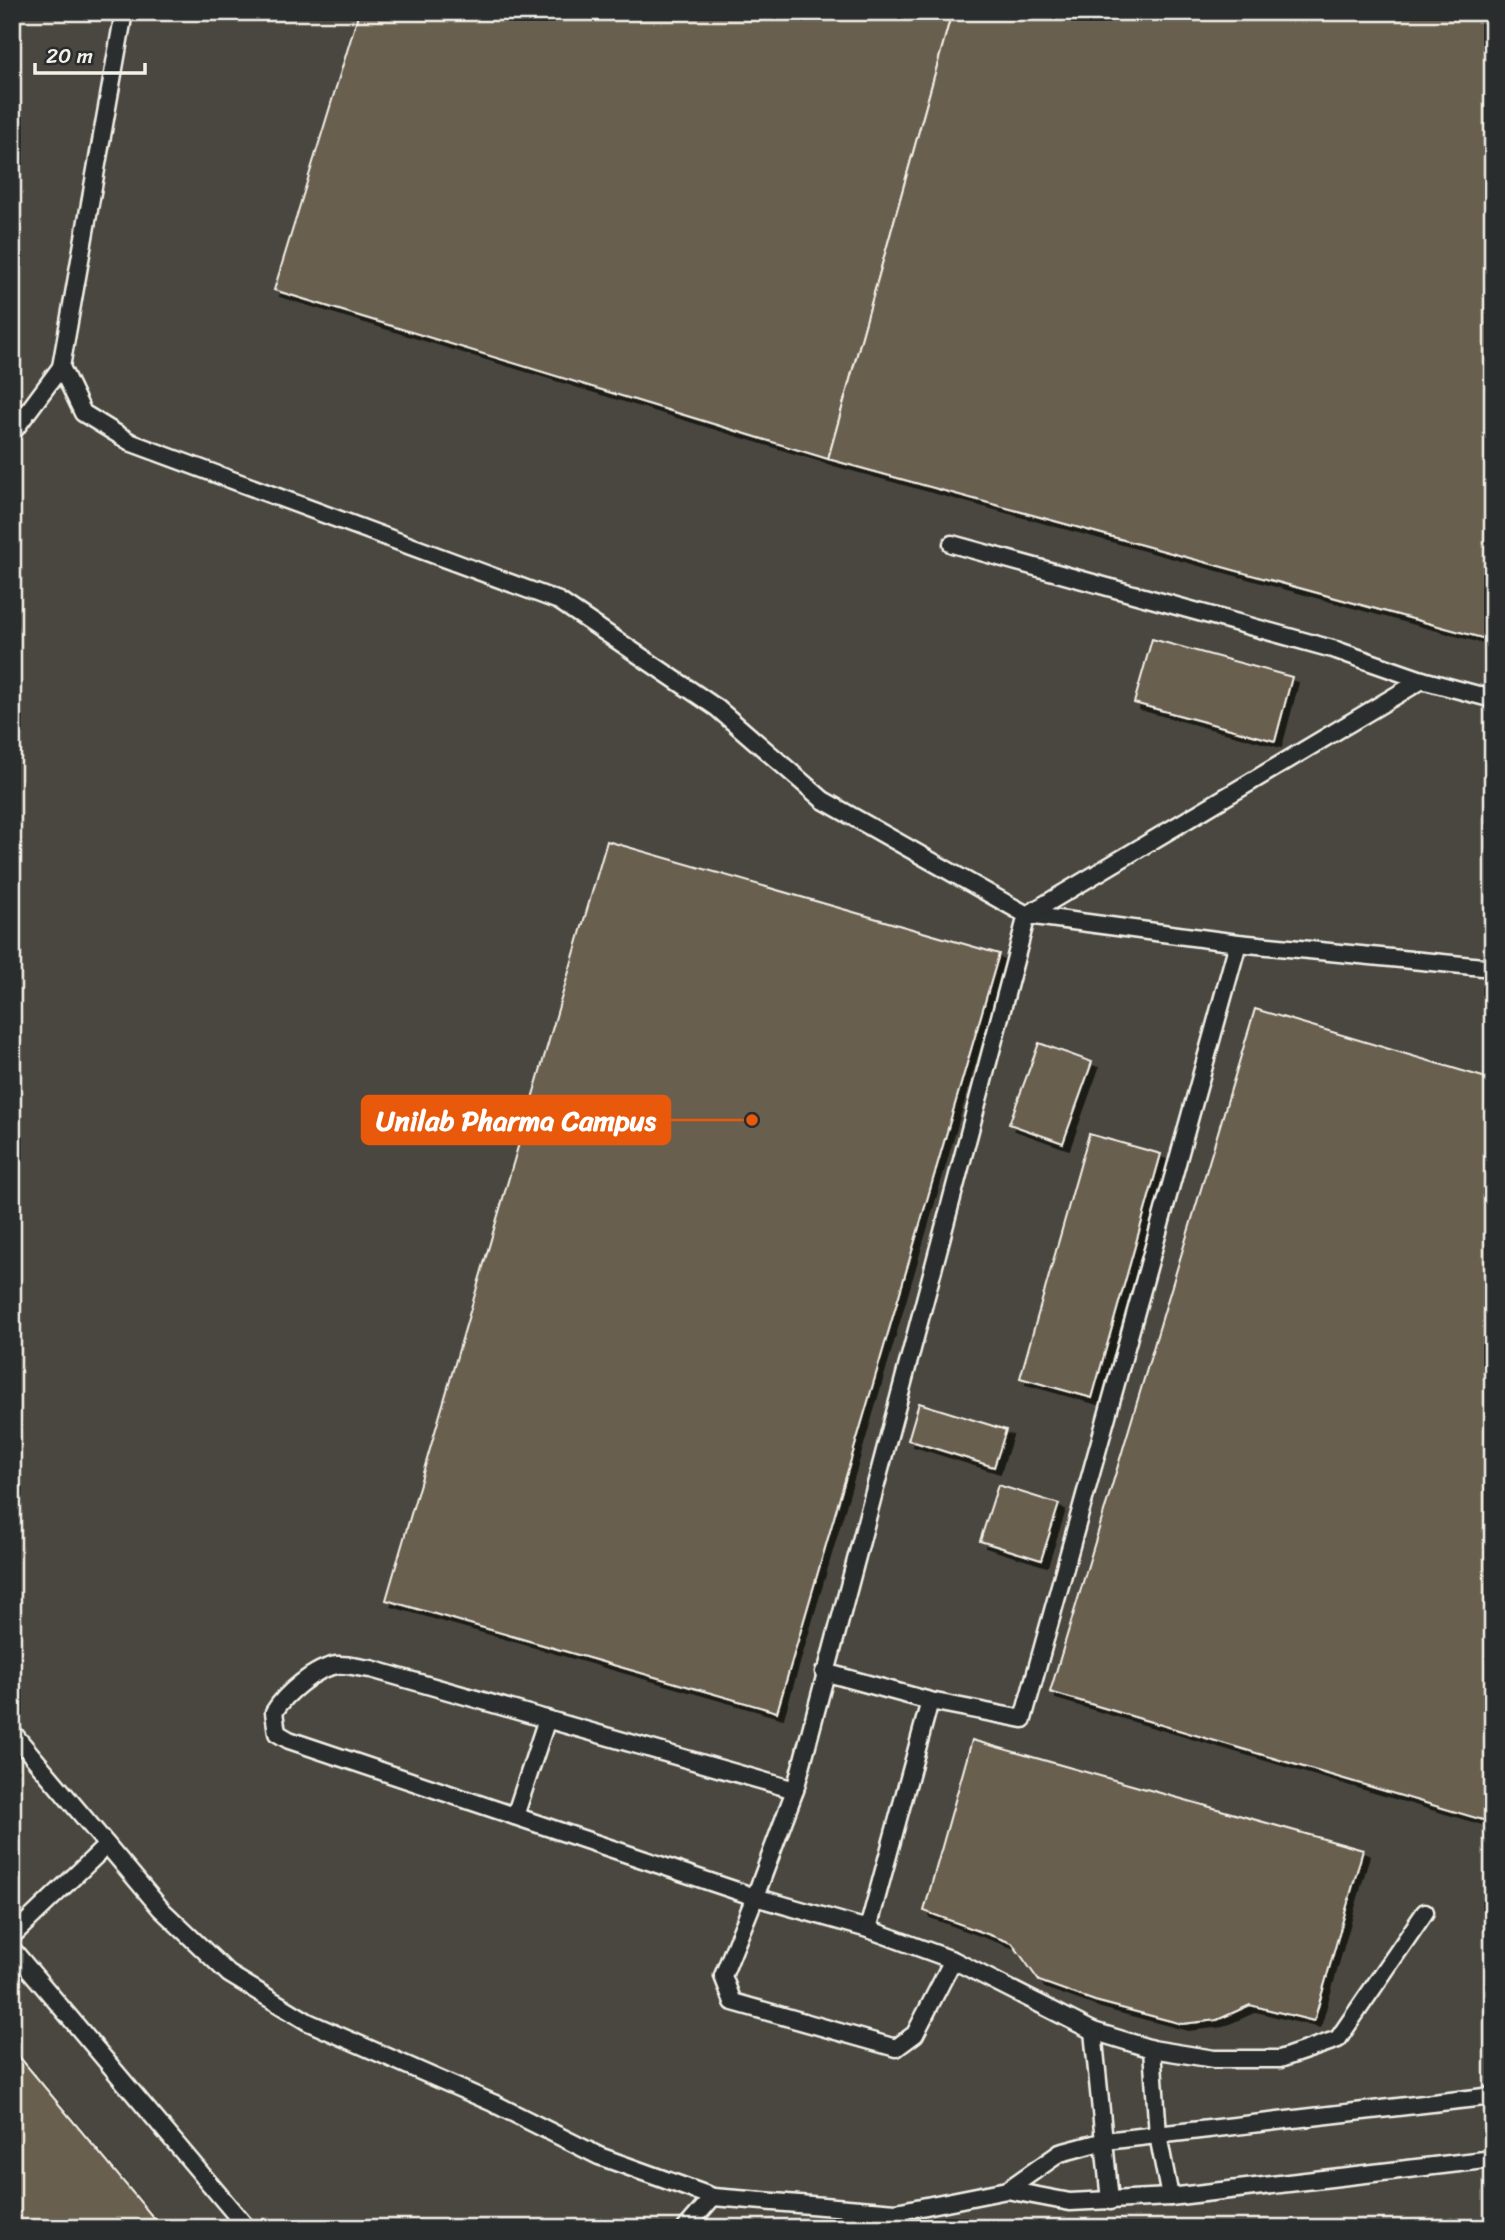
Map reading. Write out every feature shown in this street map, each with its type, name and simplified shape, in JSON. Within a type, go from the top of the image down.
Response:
[{"type":"lane","points":[[12,433],[61,367],[124,12]]},
{"type":"lane","points":[[61,367],[83,413],[132,443],[559,601],[718,708],[823,800],[1027,915],[1238,943],[1493,968]]},
{"type":"lane","points":[[952,544],[1336,650],[1422,680],[1493,699]]},
{"type":"lane","points":[[953,1961],[915,2034],[896,2048],[733,2003],[723,1976],[795,1790],[824,1672],[1027,915],[1422,680]]},
{"type":"lane","points":[[824,1672],[930,1702],[1023,1718],[1238,943]]},
{"type":"lane","points":[[795,1790],[371,1669],[339,1665],[314,1675],[279,1703],[274,1712],[276,1733],[289,1741],[755,1897],[868,1929],[953,1961],[1093,2031],[1152,2049],[1214,2059],[1280,2059],[1338,2039],[1425,1912]]},
{"type":"lane","points":[[868,1929],[930,1702]]},
{"type":"lane","points":[[515,1816],[547,1719]]},
{"type":"lane","points":[[12,1732],[161,1909],[229,1975],[308,2022],[493,2103],[599,2156],[713,2197],[896,2212],[1007,2190],[1070,2202],[1110,2201],[1170,2197],[1493,2160]]},
{"type":"lane","points":[[12,1936],[107,1845]]},
{"type":"lane","points":[[12,1949],[247,2228]]},
{"type":"lane","points":[[1093,2031],[1110,2201]]},
{"type":"lane","points":[[1152,2049],[1158,2135],[1170,2197]]},
{"type":"lane","points":[[1007,2190],[1060,2153],[1105,2141],[1493,2096]]},
{"type":"lane","points":[[686,2228],[713,2197]]},
{"type":"shaded area","points":[[12,12],[1493,12],[1493,2228],[12,2228]]},
{"type":"building","points":[[359,12],[952,12],[828,459],[274,290]]},
{"type":"building","points":[[952,12],[1493,12],[1493,641],[828,459]]},
{"type":"building","points":[[1152,639],[1292,677],[1275,741],[1134,703]]},
{"type":"building","points":[[607,841],[999,954],[777,1712],[386,1600]]},
{"type":"building","points":[[1255,1009],[1493,1080],[1493,1823],[1050,1692]]},
{"type":"building","points":[[1039,1043],[1092,1062],[1063,1143],[1009,1124]]},
{"type":"building","points":[[1089,1134],[1161,1154],[1092,1398],[1020,1378]]},
{"type":"building","points":[[919,1403],[1006,1430],[994,1467],[908,1440]]},
{"type":"building","points":[[998,1485],[1059,1504],[1041,1560],[980,1541]]},
{"type":"building","points":[[972,1740],[1363,1850],[1314,2021],[1250,2005],[1217,2020],[1182,2024],[1095,2001],[1039,1981],[1012,1943],[924,1911]]},
{"type":"building","points":[[12,2048],[162,2228],[12,2228]]},
{"type":"place","name":"Unilab Pharma Campus","points":[[752,1120]]}]
